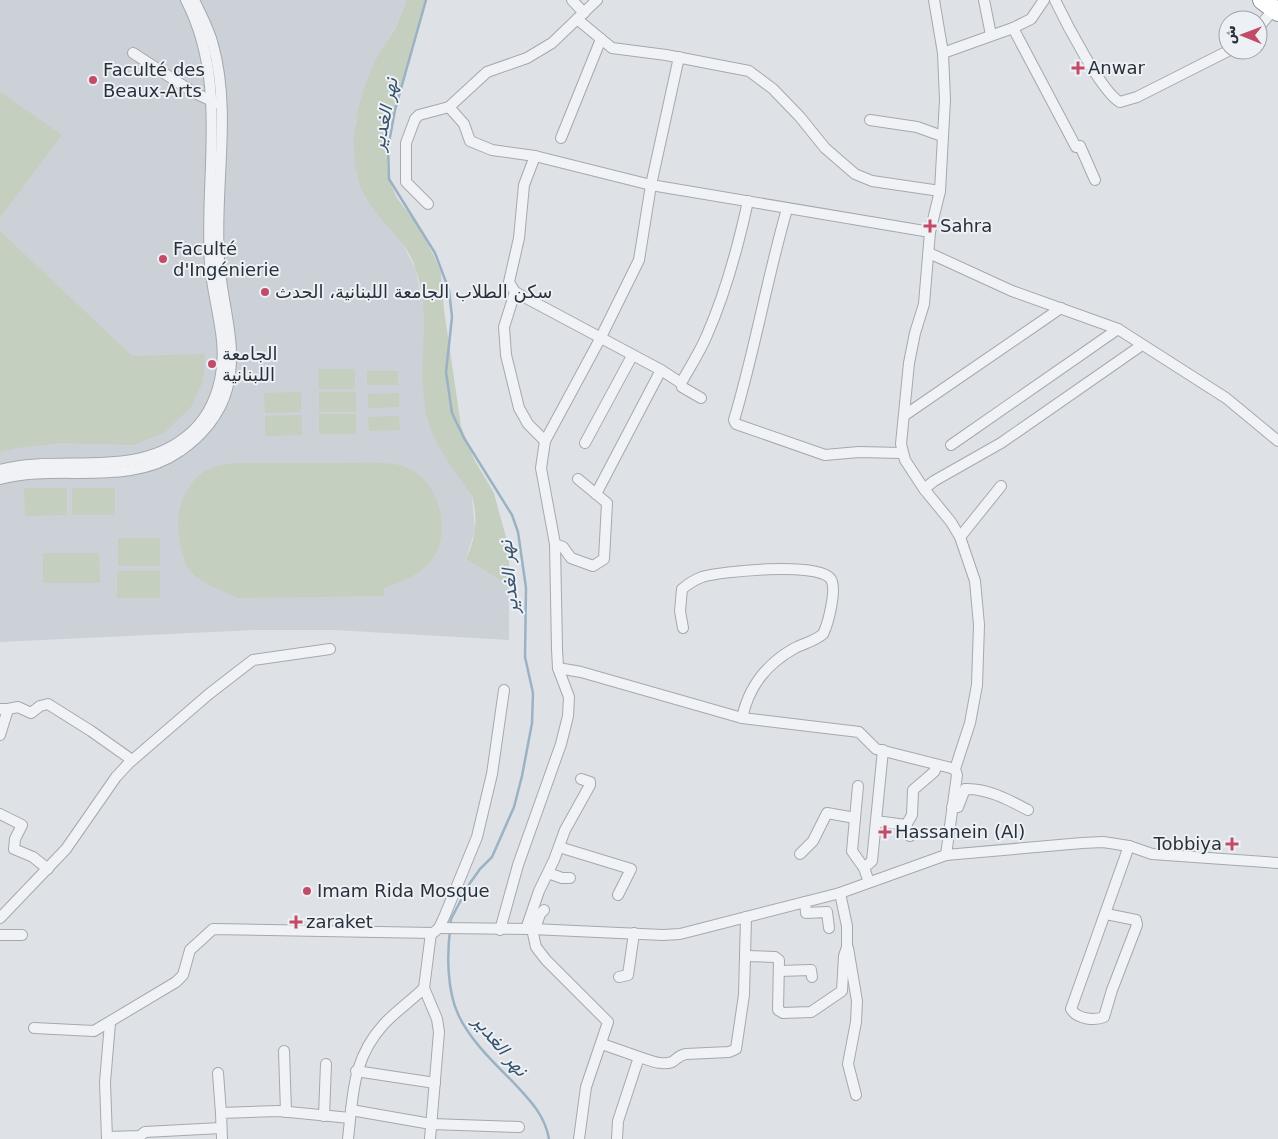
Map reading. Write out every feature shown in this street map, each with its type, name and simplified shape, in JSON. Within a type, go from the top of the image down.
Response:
[{"type":"street","points":[[186,0],[204,45],[217,103]]},
{"type":"street","points":[[0,479],[25,474],[133,470],[162,462],[192,443],[208,426],[227,390],[225,326],[217,234],[217,103],[214,45],[194,0]]},
{"type":"street","points":[[572,0],[581,16],[601,39],[612,48],[680,57],[749,70],[773,89],[800,117],[825,148],[855,174],[872,180],[940,191]]},
{"type":"street","points":[[428,204],[406,182],[406,143],[415,120],[419,115],[449,107],[486,72],[527,58],[556,40],[597,0]]},
{"type":"street","points":[[934,0],[943,52],[945,100],[940,191],[930,232],[924,304],[914,333],[909,363],[902,453],[924,489],[951,522],[960,537],[975,581],[979,625],[977,685],[974,708],[955,769],[957,774],[946,855]]},
{"type":"street","points":[[984,0],[991,35]]},
{"type":"street","points":[[943,52],[1013,28],[1031,19],[1044,0]]},
{"type":"street","points":[[1055,0],[1095,72],[1113,98],[1120,102],[1137,97],[1218,56]]},
{"type":"street","points":[[1013,28],[1076,147],[1080,146],[1095,180]]},
{"type":"street","points":[[561,138],[601,39]]},
{"type":"street","points":[[133,53],[217,103]]},
{"type":"street","points":[[500,930],[518,865],[561,744],[568,716],[569,697],[558,668],[555,544],[541,468],[545,441],[600,340],[639,260],[651,185],[680,57]]},
{"type":"street","points":[[449,107],[464,124],[468,138],[475,144],[492,150],[535,156],[651,185],[930,232]]},
{"type":"street","points":[[870,120],[917,127],[942,136]]},
{"type":"street","points":[[535,156],[524,185],[519,238],[509,282],[515,292],[600,340],[661,370],[681,383],[682,387],[701,398]]},
{"type":"street","points":[[681,383],[707,337],[727,283],[748,202]]},
{"type":"street","points":[[787,209],[771,262],[761,319],[734,420],[736,424],[826,455],[859,452],[902,453]]},
{"type":"street","points":[[929,253],[985,280],[1118,329],[1226,398],[1278,441]]},
{"type":"street","points":[[515,292],[504,327],[506,355],[520,408],[528,424],[545,441]]},
{"type":"street","points":[[905,415],[1061,308]]},
{"type":"street","points":[[951,445],[1118,329]]},
{"type":"street","points":[[924,489],[934,481],[1001,443],[1142,345]]},
{"type":"street","points":[[585,443],[632,356]]},
{"type":"street","points":[[0,470],[41,463],[135,461],[159,454],[187,436],[204,420],[214,402],[227,364]]},
{"type":"street","points":[[596,494],[661,370]]},
{"type":"street","points":[[555,544],[563,547],[572,558],[593,566],[604,559],[607,503],[578,479]]},
{"type":"street","points":[[960,537],[1001,486]]},
{"type":"street","points":[[682,628],[680,612],[682,589],[700,578],[766,569],[790,569],[824,573],[830,577],[834,587],[823,634],[783,656],[762,674],[747,697],[742,718]]},
{"type":"street","points":[[0,918],[66,849],[116,777],[132,760],[253,660],[330,650]]},
{"type":"street","points":[[558,668],[576,670],[742,718],[859,732],[876,749],[937,766],[955,769]]},
{"type":"street","points":[[348,1139],[356,1071],[368,1044],[384,1024],[424,988],[441,930],[477,838],[492,774],[504,690]]},
{"type":"street","points":[[0,735],[4,710],[18,707],[31,713],[40,706],[48,704],[92,731],[132,760]]},
{"type":"street","points":[[864,868],[872,861],[883,750]]},
{"type":"street","points":[[906,824],[912,816],[913,790],[934,772],[937,766]]},
{"type":"street","points":[[579,1139],[586,1087],[608,1022],[536,948],[531,929],[548,873],[560,847],[565,830],[590,785],[590,782],[581,779]]},
{"type":"street","points":[[858,786],[852,851],[864,868],[869,882]]},
{"type":"street","points":[[952,807],[958,807],[965,789],[972,789],[994,794],[1028,810]]},
{"type":"street","points":[[800,854],[813,841],[828,813],[855,818]]},
{"type":"street","points":[[0,814],[22,825],[15,839],[14,850],[34,857],[48,869]]},
{"type":"street","points":[[876,822],[906,824]]},
{"type":"street","points":[[906,824],[910,836]]},
{"type":"street","points":[[34,1028],[94,1031],[110,1023],[176,982],[183,975],[190,950],[213,929],[531,929],[680,934],[840,892],[946,855],[1103,842],[1129,846],[1152,854],[1278,863]]},
{"type":"street","points":[[1106,914],[1136,920],[1137,925],[1112,990],[1104,1017],[1092,1020],[1074,1014],[1071,1009],[1129,846]]},
{"type":"street","points":[[560,847],[631,869],[618,896]]},
{"type":"street","points":[[548,873],[562,878],[570,878]]},
{"type":"street","points":[[840,892],[847,926],[848,948],[856,1001],[856,1022],[848,1064],[856,1096]]},
{"type":"street","points":[[805,902],[806,912],[827,912],[829,928]]},
{"type":"street","points":[[531,929],[544,910]]},
{"type":"street","points":[[602,1044],[660,1064],[673,1061],[679,1056],[686,1054],[736,1050],[744,994],[746,917]]},
{"type":"street","points":[[619,977],[628,975],[634,933]]},
{"type":"street","points":[[0,935],[22,935]]},
{"type":"street","points":[[746,956],[775,957],[779,960],[778,1010],[783,1013],[811,1012],[842,992],[844,956],[848,948]]},
{"type":"street","points":[[779,971],[811,970],[812,977]]},
{"type":"street","points":[[424,988],[433,1007],[438,1026],[430,1139]]},
{"type":"street","points":[[110,1023],[105,1082],[107,1138],[140,1136],[145,1132],[221,1128]]},
{"type":"street","points":[[284,1051],[286,1112]]},
{"type":"street","points":[[617,1139],[618,1121],[639,1057]]},
{"type":"street","points":[[324,1116],[326,1064]]},
{"type":"street","points":[[356,1071],[435,1083]]},
{"type":"street","points":[[218,1073],[222,1139]]},
{"type":"street","points":[[220,1113],[286,1112],[324,1116],[351,1114],[431,1124],[518,1127]]},
{"type":"shaded area","name":"الجامعة اللبنانية","points":[[0,0],[406,0],[403,14],[377,58],[355,123],[356,172],[366,199],[400,238],[416,270],[423,306],[427,419],[435,438],[472,496],[475,530],[466,559],[509,586],[509,640],[334,630],[255,630],[0,642]]},
{"type":"green space","points":[[406,0],[426,0],[386,141],[388,178],[397,198],[417,224],[441,273],[444,310],[461,426],[474,459],[494,493],[509,548],[509,586],[466,559],[475,528],[474,504],[472,496],[440,449],[427,418],[423,381],[423,306],[416,270],[402,242],[377,214],[366,198],[356,173],[354,137],[362,96],[377,57],[398,23]]},
{"type":"green space","points":[[0,92],[62,135],[0,218]]},
{"type":"green space","points":[[0,231],[132,356],[205,354],[203,381],[191,407],[164,433],[133,445],[62,443],[17,448],[0,452]]},
{"type":"green space","points":[[318,369],[355,369],[355,389],[319,389]]},
{"type":"green space","points":[[367,371],[398,371],[398,385],[367,385]]},
{"type":"green space","points":[[301,392],[301,412],[265,413],[264,393]]},
{"type":"green space","points":[[319,392],[356,392],[356,412],[319,412]]},
{"type":"green space","points":[[399,393],[399,407],[368,408],[368,394]]},
{"type":"green space","points":[[319,414],[356,414],[356,434],[319,434]]},
{"type":"green space","points":[[302,415],[302,435],[265,436],[265,416]]},
{"type":"green space","points":[[399,416],[400,430],[369,431],[368,417]]},
{"type":"green space","points":[[238,463],[389,463],[403,466],[413,471],[429,485],[439,505],[442,527],[438,548],[427,565],[420,571],[403,581],[384,588],[384,596],[238,598],[204,582],[187,567],[180,543],[178,521],[179,510],[187,490],[202,473],[219,465]]},
{"type":"green space","points":[[24,488],[67,488],[67,515],[25,516]]},
{"type":"green space","points":[[72,488],[115,488],[115,515],[72,515]]},
{"type":"green space","points":[[118,538],[160,538],[160,566],[118,566]]},
{"type":"green space","points":[[43,553],[99,553],[100,583],[43,583]]},
{"type":"green space","points":[[117,571],[160,571],[160,598],[117,598]]},
{"type":"waterway","name":"نهر الغدير","points":[[426,0],[395,110],[388,148],[389,179],[435,253],[449,290],[452,317],[446,372],[452,413],[464,438],[512,515],[518,532],[526,588],[525,657],[533,693],[532,723],[514,807],[492,857],[470,883],[451,919],[450,925]]},
{"type":"waterway","name":"نهر الغدير","points":[[450,930],[448,950],[450,983],[454,1005],[458,1014],[475,1041],[536,1108],[544,1122],[549,1139]]},
{"type":"place","name":"Anwar","points":[[1078,68]]},
{"type":"place","name":"Faculté des Beaux-Arts","points":[[93,80]]},
{"type":"place","name":"Sahra","points":[[930,226]]},
{"type":"place","name":"Faculté d'Ingénierie","points":[[163,259]]},
{"type":"place","name":"سكن الطلاب الجامعة اللبنانية، الحدث","points":[[265,292]]},
{"type":"place","name":"الجامعة اللبنانية","points":[[212,364]]},
{"type":"place","name":"Hassanein (Al)","points":[[885,832]]},
{"type":"place","name":"Tobbiya","points":[[1232,844]]},
{"type":"place","name":"Imam Rida Mosque","points":[[307,891]]},
{"type":"place","name":"zaraket","points":[[296,922]]}]
